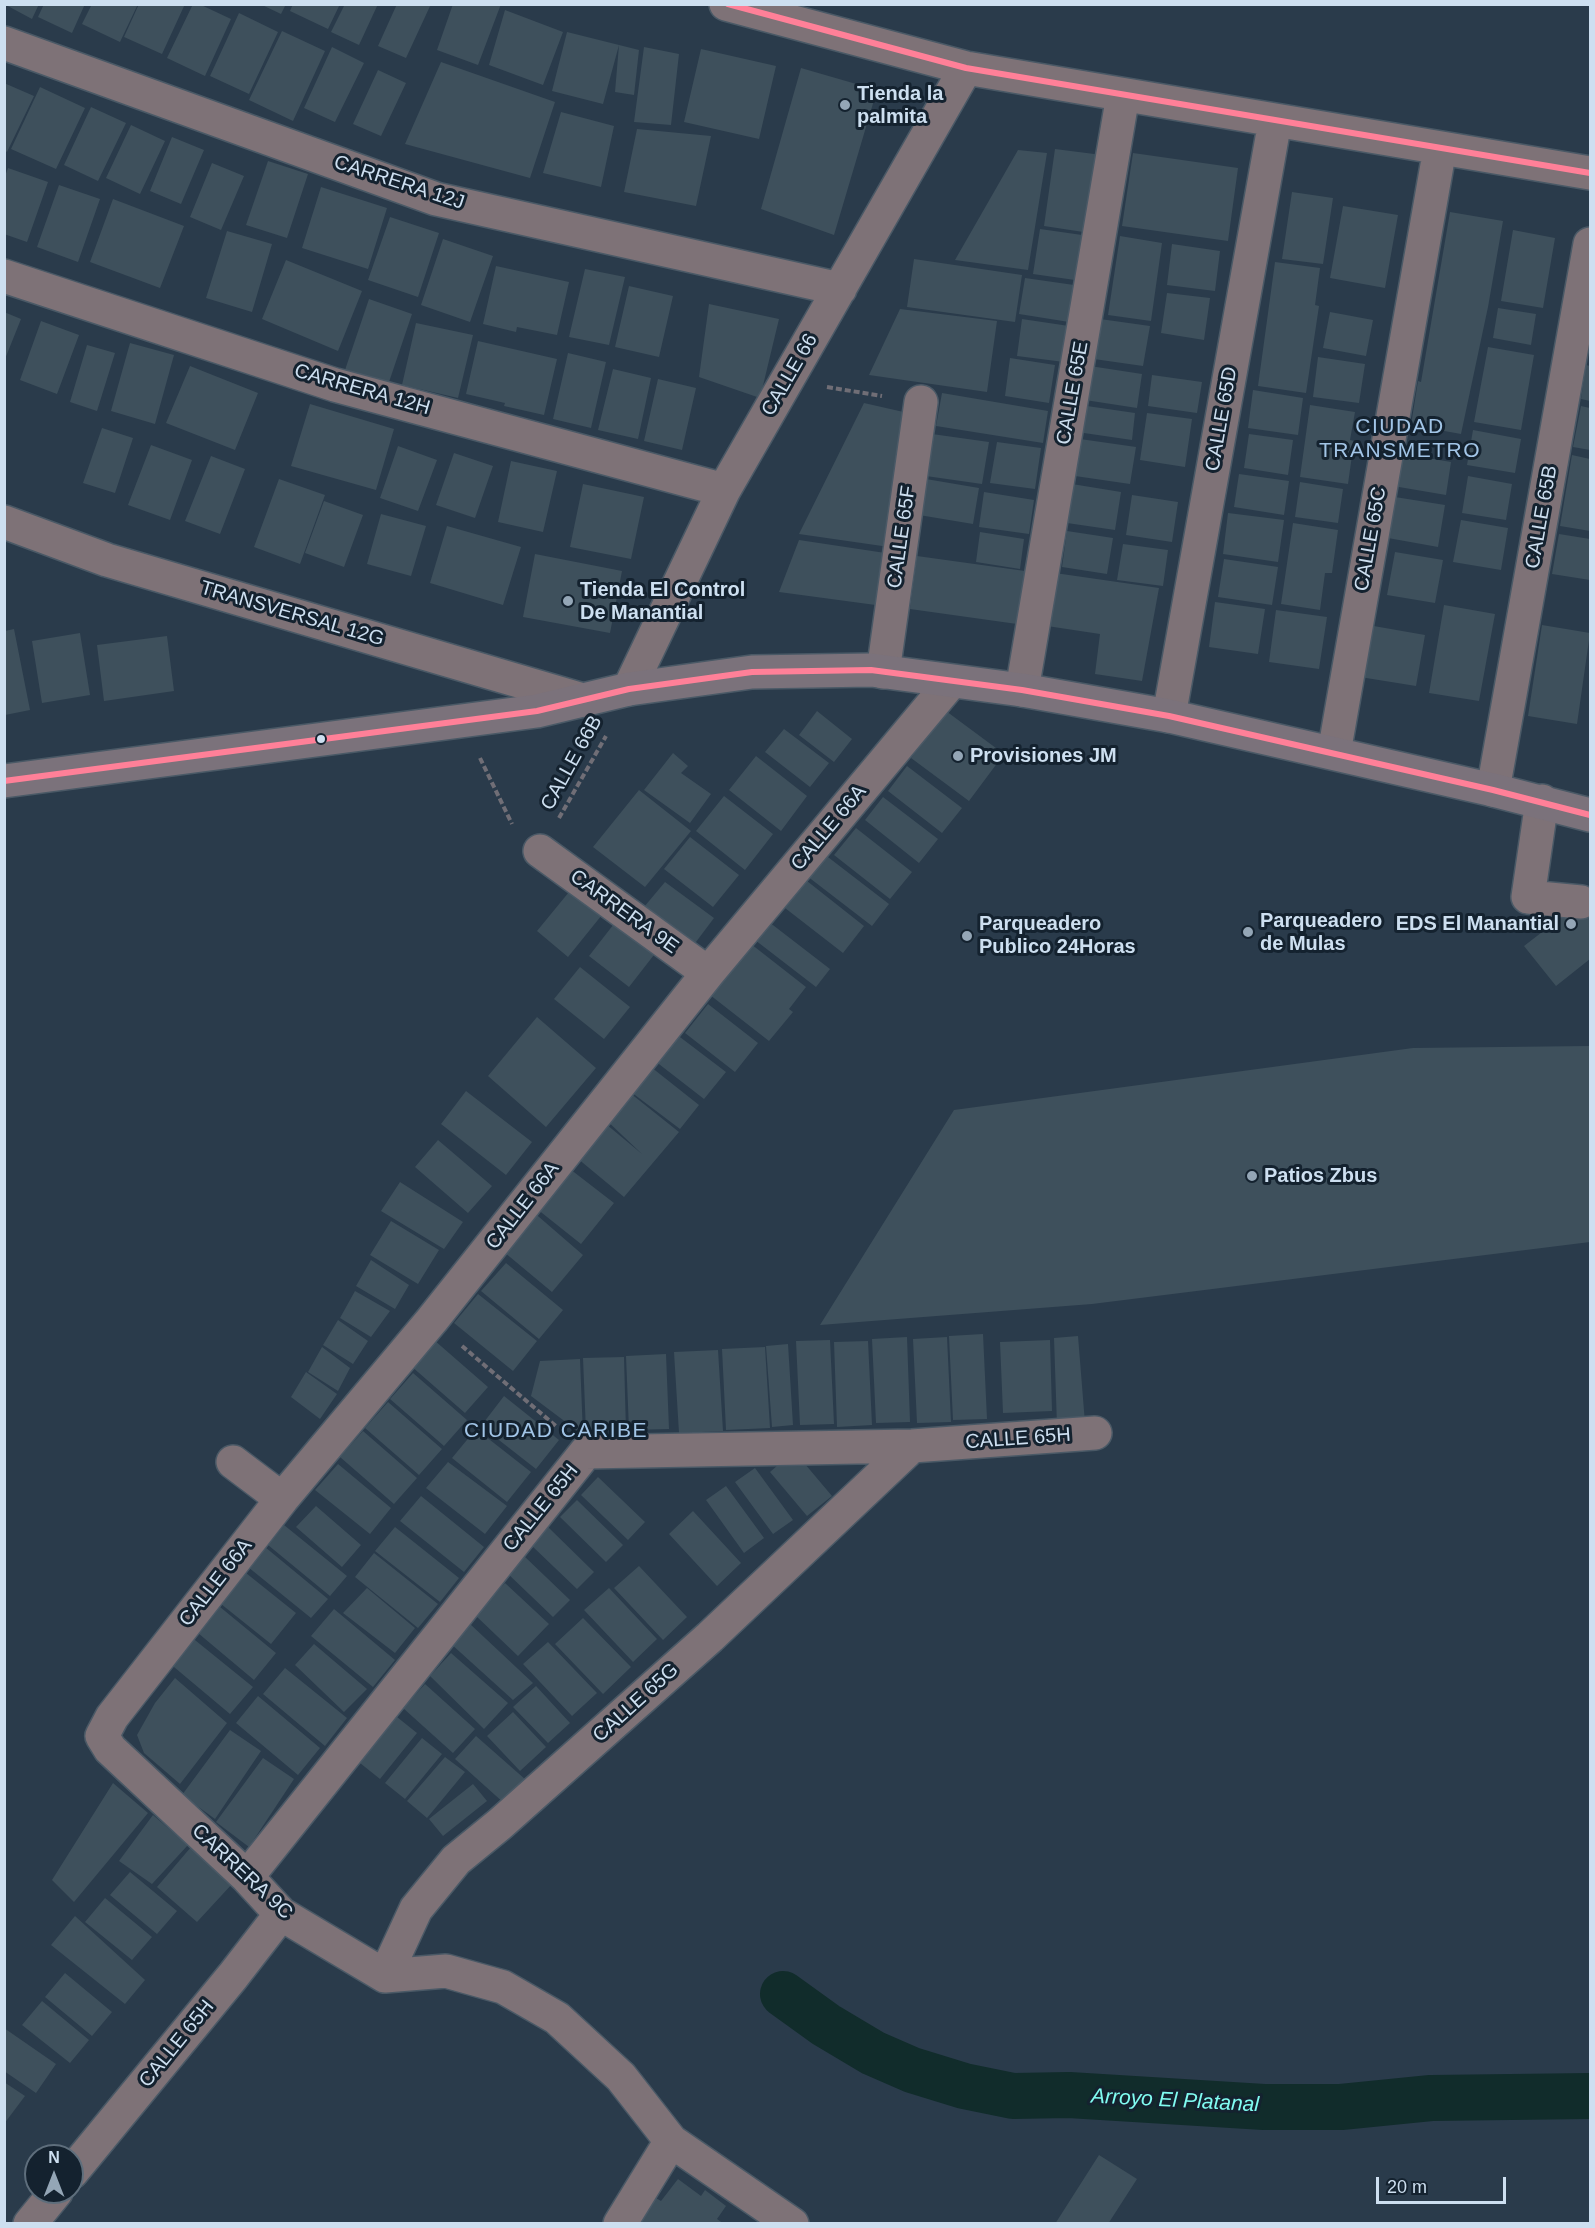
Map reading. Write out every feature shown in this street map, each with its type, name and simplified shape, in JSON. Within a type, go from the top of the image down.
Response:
[{"type":"main road","points":[[4,781],[537,711],[629,689],[752,672],[883,672],[1022,690],[1169,717],[1542,801],[1590,815]]},
{"type":"street","points":[[726,4],[966,68],[1590,173]]},
{"type":"street","name":"CARRERA 12J","points":[[4,43],[436,199],[840,289]]},
{"type":"street","name":"CALLE 66","points":[[629,689],[724,490],[966,68]]},
{"type":"street","name":"CALLE 65E","points":[[1022,690],[1123,95]]},
{"type":"street","name":"CALLE 65D","points":[[1169,717],[1275,121]]},
{"type":"street","name":"CALLE 65C","points":[[1334,753],[1440,148]]},
{"type":"street","name":"CALLE 65B","points":[[1493,790],[1590,244]]},
{"type":"street","name":"CARRERA 12H","points":[[4,276],[335,384],[724,490]]},
{"type":"street","name":"CALLE 65F","points":[[883,672],[921,402]]},
{"type":"street","name":"TRANSVERSAL 12G","points":[[4,522],[107,560],[583,700]]},
{"type":"street","name":"CALLE 66A","points":[[102,1736],[112,1717],[282,1499],[432,1320],[708,973],[951,682]]},
{"type":"street","points":[[1542,801],[1528,897],[1581,902]]},
{"type":"street","name":"CARRERA 9E","points":[[540,851],[708,973]]},
{"type":"street","name":"CALLE 65H","points":[[247,1877],[586,1452],[912,1446],[1095,1433]]},
{"type":"street","name":"CALLE 65G","points":[[386,1976],[416,1909],[456,1860],[509,1816],[710,1637],[912,1446]]},
{"type":"street","points":[[233,1462],[282,1499]]},
{"type":"street","name":"CARRERA 9C","points":[[102,1736],[110,1749],[247,1877],[281,1914],[386,1976]]},
{"type":"street","name":"CALLE 65H","points":[[84,2157],[281,1914]]},
{"type":"street","points":[[386,1976],[446,1971],[503,1987],[557,2018],[621,2077],[671,2141],[792,2223]]},
{"type":"street","points":[[620,2223],[671,2141]]},
{"type":"street","points":[[30,2223],[46,2204]]},
{"type":"path","points":[[787,380],[921,402]]},
{"type":"path","name":"CALLE 66B","points":[[540,851],[610,729],[629,689]]},
{"type":"path","points":[[470,719],[480,756],[510,820],[515,829],[540,851]]},
{"type":"path","points":[[432,1320],[586,1452]]},
{"type":"building","points":[[4,4],[39,4],[32,19]]},
{"type":"building","points":[[44,4],[85,4],[72,33],[38,17]]},
{"type":"building","points":[[92,4],[138,4],[120,42],[82,24]]},
{"type":"building","points":[[139,4],[185,4],[162,54],[124,37]]},
{"type":"building","points":[[193,4],[199,4],[231,19],[205,76],[167,58]]},
{"type":"building","points":[[260,4],[286,4],[281,14]]},
{"type":"building","points":[[293,4],[340,4],[328,29],[290,11]]},
{"type":"building","points":[[345,4],[378,4],[359,45],[331,32]]},
{"type":"building","points":[[397,4],[431,4],[406,58],[378,46]]},
{"type":"building","points":[[453,4],[501,4],[478,65],[437,50]]},
{"type":"building","points":[[505,10],[563,32],[543,85],[489,65]]},
{"type":"building","points":[[239,13],[278,32],[249,94],[210,76]]},
{"type":"building","points":[[282,31],[325,51],[293,121],[249,100]]},
{"type":"building","points":[[567,32],[619,45],[603,104],[552,91]]},
{"type":"building","points":[[619,45],[639,50],[634,95],[615,92]]},
{"type":"building","points":[[332,47],[364,63],[335,122],[304,108]]},
{"type":"building","points":[[644,47],[679,54],[671,125],[634,122]]},
{"type":"building","points":[[701,49],[776,66],[759,139],[684,122]]},
{"type":"building","points":[[441,62],[555,102],[530,178],[405,144]]},
{"type":"building","points":[[801,68],[877,90],[834,235],[761,209]]},
{"type":"building","points":[[378,70],[406,83],[381,136],[353,124]]},
{"type":"building","points":[[4,83],[34,96],[7,152],[4,150]]},
{"type":"building","points":[[40,87],[85,108],[56,169],[11,149]]},
{"type":"building","points":[[91,107],[126,123],[98,181],[64,165]]},
{"type":"building","points":[[561,112],[614,126],[601,187],[543,173]]},
{"type":"building","points":[[131,125],[165,141],[140,194],[106,178]]},
{"type":"building","points":[[637,129],[711,136],[696,206],[624,192]]},
{"type":"building","points":[[172,137],[204,150],[181,204],[150,191]]},
{"type":"building","points":[[1055,149],[1102,155],[1090,233],[1044,226]]},
{"type":"building","points":[[1018,150],[1047,153],[1028,270],[955,260]]},
{"type":"building","points":[[1133,153],[1238,168],[1228,241],[1122,226]]},
{"type":"building","points":[[268,161],[308,174],[287,238],[246,225]]},
{"type":"building","points":[[212,163],[244,176],[221,230],[190,217]]},
{"type":"building","points":[[8,168],[48,182],[27,242],[4,234],[4,179]]},
{"type":"building","points":[[59,185],[100,199],[78,262],[37,247]]},
{"type":"building","points":[[321,187],[387,208],[368,269],[302,248]]},
{"type":"building","points":[[1292,192],[1333,198],[1323,264],[1282,259]]},
{"type":"building","points":[[113,199],[184,226],[160,288],[90,262]]},
{"type":"building","points":[[1343,206],[1398,215],[1385,288],[1330,278]]},
{"type":"building","points":[[1450,212],[1503,221],[1488,307],[1461,434],[1411,425],[1418,381],[1421,382]]},
{"type":"building","points":[[390,217],[439,233],[418,297],[368,280]]},
{"type":"building","points":[[1040,229],[1089,236],[1082,281],[1033,274]]},
{"type":"building","points":[[1513,230],[1555,238],[1543,308],[1501,301]]},
{"type":"building","points":[[227,231],[272,244],[252,312],[206,298]]},
{"type":"building","points":[[1120,236],[1162,243],[1151,321],[1108,315]]},
{"type":"building","points":[[443,239],[493,256],[470,322],[421,305]]},
{"type":"building","points":[[1172,244],[1220,251],[1215,291],[1167,285]]},
{"type":"building","points":[[914,259],[1022,275],[1015,322],[907,307]]},
{"type":"building","points":[[286,260],[362,291],[338,351],[262,319]]},
{"type":"building","points":[[1275,262],[1320,268],[1315,305],[1319,306],[1306,393],[1258,386]]},
{"type":"building","points":[[496,266],[569,282],[557,335],[517,327],[516,332],[483,324]]},
{"type":"building","points":[[585,269],[625,277],[609,345],[569,337]]},
{"type":"building","points":[[1025,278],[1074,285],[1069,322],[1019,314]]},
{"type":"building","points":[[629,286],[673,296],[659,357],[615,347]]},
{"type":"building","points":[[1167,293],[1210,298],[1204,340],[1161,333]]},
{"type":"building","points":[[369,299],[412,314],[388,385],[345,370]]},
{"type":"building","points":[[709,304],[779,319],[760,398],[699,377]]},
{"type":"building","points":[[1498,308],[1536,314],[1531,345],[1493,338]]},
{"type":"building","points":[[900,309],[997,321],[987,392],[869,375]]},
{"type":"building","points":[[4,312],[21,319],[5,359],[4,359]]},
{"type":"building","points":[[1330,312],[1373,320],[1366,356],[1323,348]]},
{"type":"building","points":[[1022,319],[1069,326],[1064,362],[1017,356]]},
{"type":"building","points":[[1100,319],[1150,326],[1143,366],[1094,359]]},
{"type":"building","points":[[41,321],[79,335],[57,394],[20,380]]},
{"type":"building","points":[[416,323],[473,335],[458,398],[402,385]]},
{"type":"building","points":[[478,341],[557,359],[544,415],[466,394]]},
{"type":"building","points":[[130,343],[174,355],[155,424],[111,411]]},
{"type":"building","points":[[87,345],[115,353],[97,411],[70,402]]},
{"type":"building","points":[[1488,347],[1534,355],[1521,430],[1474,422]]},
{"type":"building","points":[[568,353],[606,362],[591,428],[553,419]]},
{"type":"building","points":[[1318,357],[1365,364],[1359,403],[1313,397]]},
{"type":"building","points":[[1010,358],[1055,365],[1049,403],[1005,396]]},
{"type":"building","points":[[1586,365],[1590,366],[1590,401],[1581,399]]},
{"type":"building","points":[[190,366],[258,393],[235,450],[166,423]]},
{"type":"building","points":[[1090,366],[1142,374],[1137,408],[1085,400]]},
{"type":"building","points":[[613,369],[651,378],[638,439],[598,430]]},
{"type":"building","points":[[1152,375],[1202,382],[1197,413],[1148,406]]},
{"type":"building","points":[[658,379],[696,388],[682,450],[644,441]]},
{"type":"building","points":[[1253,390],[1303,398],[1298,435],[1248,428]]},
{"type":"building","points":[[942,393],[1048,411],[1043,443],[936,426]]},
{"type":"building","points":[[864,403],[908,413],[889,547],[799,534]]},
{"type":"building","points":[[310,404],[394,429],[376,490],[291,466]]},
{"type":"building","points":[[1080,405],[1135,413],[1132,440],[1077,432]]},
{"type":"building","points":[[1310,405],[1355,412],[1350,440],[1354,441],[1348,484],[1300,477]]},
{"type":"building","points":[[1581,406],[1590,408],[1590,450],[1573,447]]},
{"type":"building","points":[[1147,413],[1192,419],[1185,467],[1140,460]]},
{"type":"building","points":[[102,428],[133,438],[115,493],[83,483]]},
{"type":"building","points":[[1473,430],[1521,439],[1515,473],[1467,465]]},
{"type":"building","points":[[932,434],[989,442],[982,484],[926,476]]},
{"type":"building","points":[[1249,434],[1293,440],[1288,475],[1244,468]]},
{"type":"building","points":[[1080,439],[1136,447],[1130,484],[1075,476]]},
{"type":"building","points":[[997,442],[1041,448],[1035,489],[990,483]]},
{"type":"building","points":[[151,445],[192,460],[170,520],[128,505]]},
{"type":"building","points":[[398,446],[437,460],[418,511],[380,498]]},
{"type":"building","points":[[454,453],[493,466],[475,518],[436,505]]},
{"type":"building","points":[[1398,453],[1451,462],[1446,495],[1393,486]]},
{"type":"building","points":[[1572,455],[1590,459],[1590,531],[1560,526]]},
{"type":"building","points":[[211,456],[245,469],[220,534],[185,521]]},
{"type":"building","points":[[511,461],[557,471],[543,532],[498,522]]},
{"type":"building","points":[[1239,474],[1289,481],[1284,515],[1234,507]]},
{"type":"building","points":[[1468,476],[1512,484],[1506,520],[1462,513]]},
{"type":"building","points":[[279,479],[325,495],[300,564],[254,547]]},
{"type":"building","points":[[926,479],[979,488],[973,524],[919,515]]},
{"type":"building","points":[[1300,482],[1343,489],[1338,523],[1295,517]]},
{"type":"building","points":[[583,484],[644,497],[631,559],[570,547]]},
{"type":"building","points":[[1072,484],[1121,492],[1115,530],[1067,523]]},
{"type":"building","points":[[984,492],[1034,500],[1029,534],[979,527]]},
{"type":"building","points":[[1132,495],[1178,502],[1172,542],[1126,535]]},
{"type":"building","points":[[1395,497],[1445,505],[1438,547],[1388,538]]},
{"type":"building","points":[[324,501],[363,515],[344,567],[305,553]]},
{"type":"building","points":[[1228,513],[1284,520],[1278,562],[1223,554]]},
{"type":"building","points":[[381,514],[426,526],[411,576],[367,564]]},
{"type":"building","points":[[1461,520],[1508,528],[1501,570],[1453,562]]},
{"type":"building","points":[[1293,523],[1338,530],[1332,573],[1325,573],[1320,610],[1281,604]]},
{"type":"building","points":[[447,526],[521,547],[503,605],[430,583]]},
{"type":"building","points":[[1067,531],[1113,538],[1107,574],[1062,567]]},
{"type":"building","points":[[980,532],[1024,539],[1020,569],[976,562]]},
{"type":"building","points":[[1559,534],[1590,539],[1590,580],[1552,574]]},
{"type":"building","points":[[799,540],[892,554],[883,606],[779,592]]},
{"type":"building","points":[[1123,544],[1168,550],[1163,586],[1117,580]]},
{"type":"building","points":[[1395,552],[1443,560],[1435,603],[1387,595]]},
{"type":"building","points":[[535,554],[622,571],[610,633],[523,617]]},
{"type":"building","points":[[917,556],[1025,571],[1017,624],[910,609]]},
{"type":"building","points":[[1224,559],[1278,567],[1272,605],[1218,597]]},
{"type":"building","points":[[1055,573],[1159,588],[1142,681],[1095,674],[1100,634],[1047,626]]},
{"type":"building","points":[[1215,602],[1265,609],[1258,654],[1209,647]]},
{"type":"building","points":[[1444,605],[1495,614],[1479,701],[1429,693]]},
{"type":"building","points":[[1276,610],[1327,617],[1319,669],[1269,662]]},
{"type":"building","points":[[1368,625],[1425,635],[1416,686],[1360,677]]},
{"type":"building","points":[[1542,625],[1590,633],[1577,724],[1528,716]]},
{"type":"building","points":[[14,629],[30,710],[5,715],[5,631]]},
{"type":"building","points":[[80,633],[90,695],[42,703],[32,641]]},
{"type":"building","points":[[167,636],[174,691],[104,701],[97,645]]},
{"type":"building","points":[[817,711],[852,739],[834,762],[799,735]]},
{"type":"building","name":"Provisiones JM","points":[[946,711],[1004,754],[969,801],[911,758]]},
{"type":"building","points":[[784,729],[829,763],[810,787],[765,752]]},
{"type":"building","points":[[673,753],[688,766],[681,773],[711,794],[690,823],[644,790]]},
{"type":"building","points":[[756,756],[807,796],[781,831],[729,790]]},
{"type":"building","points":[[907,766],[962,808],[942,833],[888,791]]},
{"type":"building","points":[[639,790],[691,831],[645,887],[593,847]]},
{"type":"building","points":[[724,796],[773,834],[745,870],[696,831]]},
{"type":"building","points":[[883,797],[938,839],[919,863],[865,820]]},
{"type":"building","points":[[856,828],[912,872],[890,899],[834,855]]},
{"type":"building","points":[[690,837],[739,875],[713,907],[664,869]]},
{"type":"building","points":[[824,854],[889,904],[872,926],[807,876]]},
{"type":"building","points":[[578,881],[610,905],[568,957],[537,931]]},
{"type":"building","points":[[807,881],[864,926],[843,953],[785,908]]},
{"type":"building","points":[[665,882],[714,918],[693,946],[644,907]]},
{"type":"building","name":"EDS El Manantial","points":[[1590,895],[1590,959],[1556,986],[1524,946]]},
{"type":"building","points":[[617,920],[657,951],[629,987],[589,956]]},
{"type":"building","points":[[769,922],[830,969],[816,987],[755,940]]},
{"type":"building","points":[[751,944],[806,987],[789,1009],[793,1012],[769,1041],[710,995]]},
{"type":"building","points":[[580,967],[630,1007],[604,1039],[554,999]]},
{"type":"building","points":[[708,1004],[758,1043],[735,1072],[685,1033]]},
{"type":"building","points":[[537,1017],[596,1068],[546,1127],[488,1076]]},
{"type":"building","points":[[676,1034],[726,1072],[704,1099],[655,1061]]},
{"type":"building","name":"Patios Zbus","points":[[1590,1046],[1590,1242],[1092,1304],[820,1325],[954,1110],[1413,1048]]},
{"type":"building","points":[[651,1067],[699,1105],[680,1129],[631,1092]]},
{"type":"building","points":[[625,1089],[679,1132],[624,1197],[571,1153],[600,1119],[642,1154],[603,1117]]},
{"type":"building","points":[[466,1091],[532,1142],[506,1175],[441,1124]]},
{"type":"building","points":[[438,1140],[492,1186],[468,1213],[415,1167]]},
{"type":"building","points":[[570,1169],[614,1203],[581,1244],[537,1209]]},
{"type":"building","points":[[400,1182],[463,1222],[444,1249],[381,1211]]},
{"type":"building","points":[[531,1210],[583,1255],[552,1292],[498,1247]]},
{"type":"building","points":[[391,1221],[439,1250],[418,1284],[370,1255]]},
{"type":"building","points":[[371,1260],[409,1285],[395,1309],[356,1286]]},
{"type":"building","points":[[506,1263],[563,1310],[539,1339],[481,1291]]},
{"type":"building","points":[[355,1291],[390,1311],[371,1337],[340,1318]]},
{"type":"building","points":[[478,1294],[537,1341],[513,1371],[454,1323]]},
{"type":"building","points":[[338,1320],[368,1341],[353,1364],[323,1345]]},
{"type":"building","points":[[983,1334],[987,1419],[953,1420],[949,1336]]},
{"type":"building","points":[[1078,1336],[1085,1423],[1057,1426],[1054,1338]]},
{"type":"building","points":[[907,1337],[910,1422],[876,1423],[872,1339]]},
{"type":"building","points":[[947,1337],[951,1422],[917,1423],[913,1339]]},
{"type":"building","points":[[434,1340],[488,1387],[465,1413],[411,1366]]},
{"type":"building","points":[[830,1340],[834,1424],[800,1425],[796,1341]]},
{"type":"building","points":[[1050,1340],[1052,1411],[1003,1413],[1000,1342]]},
{"type":"building","points":[[868,1341],[872,1425],[837,1427],[834,1342]]},
{"type":"building","points":[[788,1344],[793,1425],[772,1427],[766,1346]]},
{"type":"building","points":[[322,1347],[350,1368],[338,1391],[308,1372]]},
{"type":"building","points":[[765,1347],[770,1428],[726,1430],[722,1349]]},
{"type":"building","points":[[718,1350],[723,1431],[679,1433],[674,1352]]},
{"type":"building","points":[[666,1354],[669,1429],[629,1430],[626,1356]]},
{"type":"building","points":[[624,1357],[626,1431],[586,1432],[583,1358]]},
{"type":"building","points":[[580,1359],[583,1435],[531,1396],[540,1361]]},
{"type":"building","points":[[306,1372],[337,1394],[320,1419],[291,1397]]},
{"type":"building","points":[[413,1373],[467,1420],[444,1446],[390,1399]]},
{"type":"building","points":[[504,1396],[559,1440],[536,1469],[481,1426]]},
{"type":"building","points":[[388,1402],[442,1449],[419,1475],[365,1428]]},
{"type":"building","points":[[476,1429],[531,1472],[507,1502],[452,1458]]},
{"type":"building","points":[[363,1431],[417,1478],[394,1504],[340,1457]]},
{"type":"building","points":[[794,1451],[832,1496],[807,1516],[770,1472]]},
{"type":"building","points":[[448,1462],[507,1506],[485,1534],[426,1488]]},
{"type":"building","points":[[338,1464],[391,1508],[370,1534],[315,1490]]},
{"type":"building","points":[[755,1468],[793,1520],[773,1534],[735,1482]]},
{"type":"building","points":[[598,1477],[645,1522],[628,1540],[581,1495]]},
{"type":"building","points":[[726,1486],[764,1538],[744,1553],[706,1500]]},
{"type":"building","points":[[421,1496],[484,1547],[464,1572],[400,1521]]},
{"type":"building","points":[[577,1500],[623,1545],[606,1562],[560,1517]]},
{"type":"building","points":[[316,1506],[361,1545],[342,1567],[296,1527]]},
{"type":"building","points":[[693,1511],[741,1563],[717,1586],[669,1534]]},
{"type":"building","points":[[284,1525],[347,1576],[330,1596],[268,1545]]},
{"type":"building","points":[[395,1527],[459,1578],[440,1602],[375,1551]]},
{"type":"building","points":[[548,1527],[594,1572],[577,1589],[531,1545]]},
{"type":"building","points":[[265,1547],[328,1599],[311,1618],[248,1567]]},
{"type":"building","points":[[374,1553],[438,1604],[418,1628],[355,1577]]},
{"type":"building","points":[[523,1555],[570,1600],[553,1617],[506,1572]]},
{"type":"building","points":[[639,1566],[687,1617],[663,1640],[614,1588]]},
{"type":"building","points":[[241,1569],[296,1613],[271,1644],[216,1600]]},
{"type":"building","points":[[505,1583],[549,1624],[518,1656],[475,1615]]},
{"type":"building","points":[[367,1588],[415,1628],[395,1653],[343,1613]]},
{"type":"building","points":[[609,1588],[657,1639],[633,1662],[584,1610]]},
{"type":"building","points":[[214,1602],[276,1653],[254,1680],[192,1628]]},
{"type":"building","points":[[334,1609],[395,1660],[373,1687],[311,1636]]},
{"type":"building","points":[[583,1618],[631,1667],[603,1694],[555,1644]]},
{"type":"building","points":[[469,1623],[533,1683],[513,1700],[450,1643]]},
{"type":"building","points":[[190,1636],[253,1687],[230,1714],[168,1662]]},
{"type":"building","points":[[548,1642],[597,1693],[572,1716],[523,1664]]},
{"type":"building","points":[[314,1644],[367,1689],[344,1712],[295,1665]]},
{"type":"building","points":[[451,1653],[508,1703],[484,1729],[430,1676]]},
{"type":"building","points":[[285,1668],[347,1718],[325,1746],[263,1694]]},
{"type":"building","points":[[175,1678],[227,1723],[180,1784],[144,1753],[137,1735],[155,1703]]},
{"type":"building","points":[[425,1684],[475,1729],[453,1753],[403,1708]]},
{"type":"building","points":[[536,1686],[570,1723],[548,1743],[513,1707]]},
{"type":"building","points":[[258,1696],[320,1748],[298,1775],[236,1723]]},
{"type":"building","points":[[513,1712],[546,1747],[520,1771],[487,1736]]},
{"type":"building","points":[[397,1717],[417,1733],[380,1779],[360,1763]]},
{"type":"building","points":[[230,1730],[261,1751],[215,1819],[182,1795]]},
{"type":"building","points":[[476,1736],[526,1780],[505,1804],[455,1759]]},
{"type":"building","points":[[422,1738],[442,1754],[405,1799],[385,1783]]},
{"type":"building","points":[[445,1757],[465,1772],[427,1818],[407,1801]]},
{"type":"building","points":[[263,1758],[294,1779],[249,1847],[216,1822]]},
{"type":"building","points":[[113,1783],[148,1813],[74,1902],[52,1880]]},
{"type":"building","points":[[473,1784],[487,1801],[443,1836],[429,1819]]},
{"type":"building","points":[[153,1815],[188,1845],[152,1884],[119,1861]]},
{"type":"building","points":[[191,1847],[233,1883],[197,1922],[157,1887]]},
{"type":"building","points":[[130,1872],[177,1911],[157,1934],[110,1895]]},
{"type":"building","points":[[105,1898],[152,1937],[132,1960],[85,1922]]},
{"type":"building","points":[[75,1916],[145,1980],[125,2004],[51,1945]]},
{"type":"building","points":[[65,1973],[112,2012],[92,2036],[45,1997]]},
{"type":"building","points":[[42,2001],[89,2040],[70,2063],[22,2025]]},
{"type":"building","points":[[4,2028],[56,2064],[36,2093],[4,2071]]},
{"type":"building","points":[[4,2082],[25,2096],[4,2124]]},
{"type":"building","points":[[1099,2155],[1137,2179],[1108,2224],[1055,2224]]},
{"type":"building","points":[[678,2179],[701,2196],[705,2190],[726,2206],[717,2219],[724,2224],[645,2224],[640,2220],[656,2198],[661,2201]]},
{"type":"waterway","name":"Arroyo El Platanal","points":[[783,1994],[826,2025],[873,2053],[912,2070],[964,2086],[1013,2096],[1069,2095],[1264,2107],[1341,2107],[1431,2098],[1590,2096]]},
{"type":"transit line","points":[[728,4],[966,68],[1590,173]]},
{"type":"transit line","points":[[4,781],[537,711],[629,689],[752,672],[871,670],[1022,690],[1169,716],[1493,790],[1590,815]]},
{"type":"place","name":"Tienda la palmita","points":[[845,105]]},
{"type":"place","name":"Tienda El Control De Manantial","points":[[568,601]]},
{"type":"place","name":"Provisiones JM","points":[[958,756]]},
{"type":"place","name":"EDS El Manantial","points":[[1571,924]]},
{"type":"place","name":"Parqueadero de Mulas","points":[[1248,932]]},
{"type":"place","name":"Parqueadero Publico 24Horas","points":[[967,936]]},
{"type":"place","name":"Patios Zbus","points":[[1252,1176]]},
{"type":"district","name":"CIUDAD TRANSMETRO","points":[[1400,439]]},
{"type":"district","name":"CIUDAD CARIBE","points":[[556,1431]]}]
